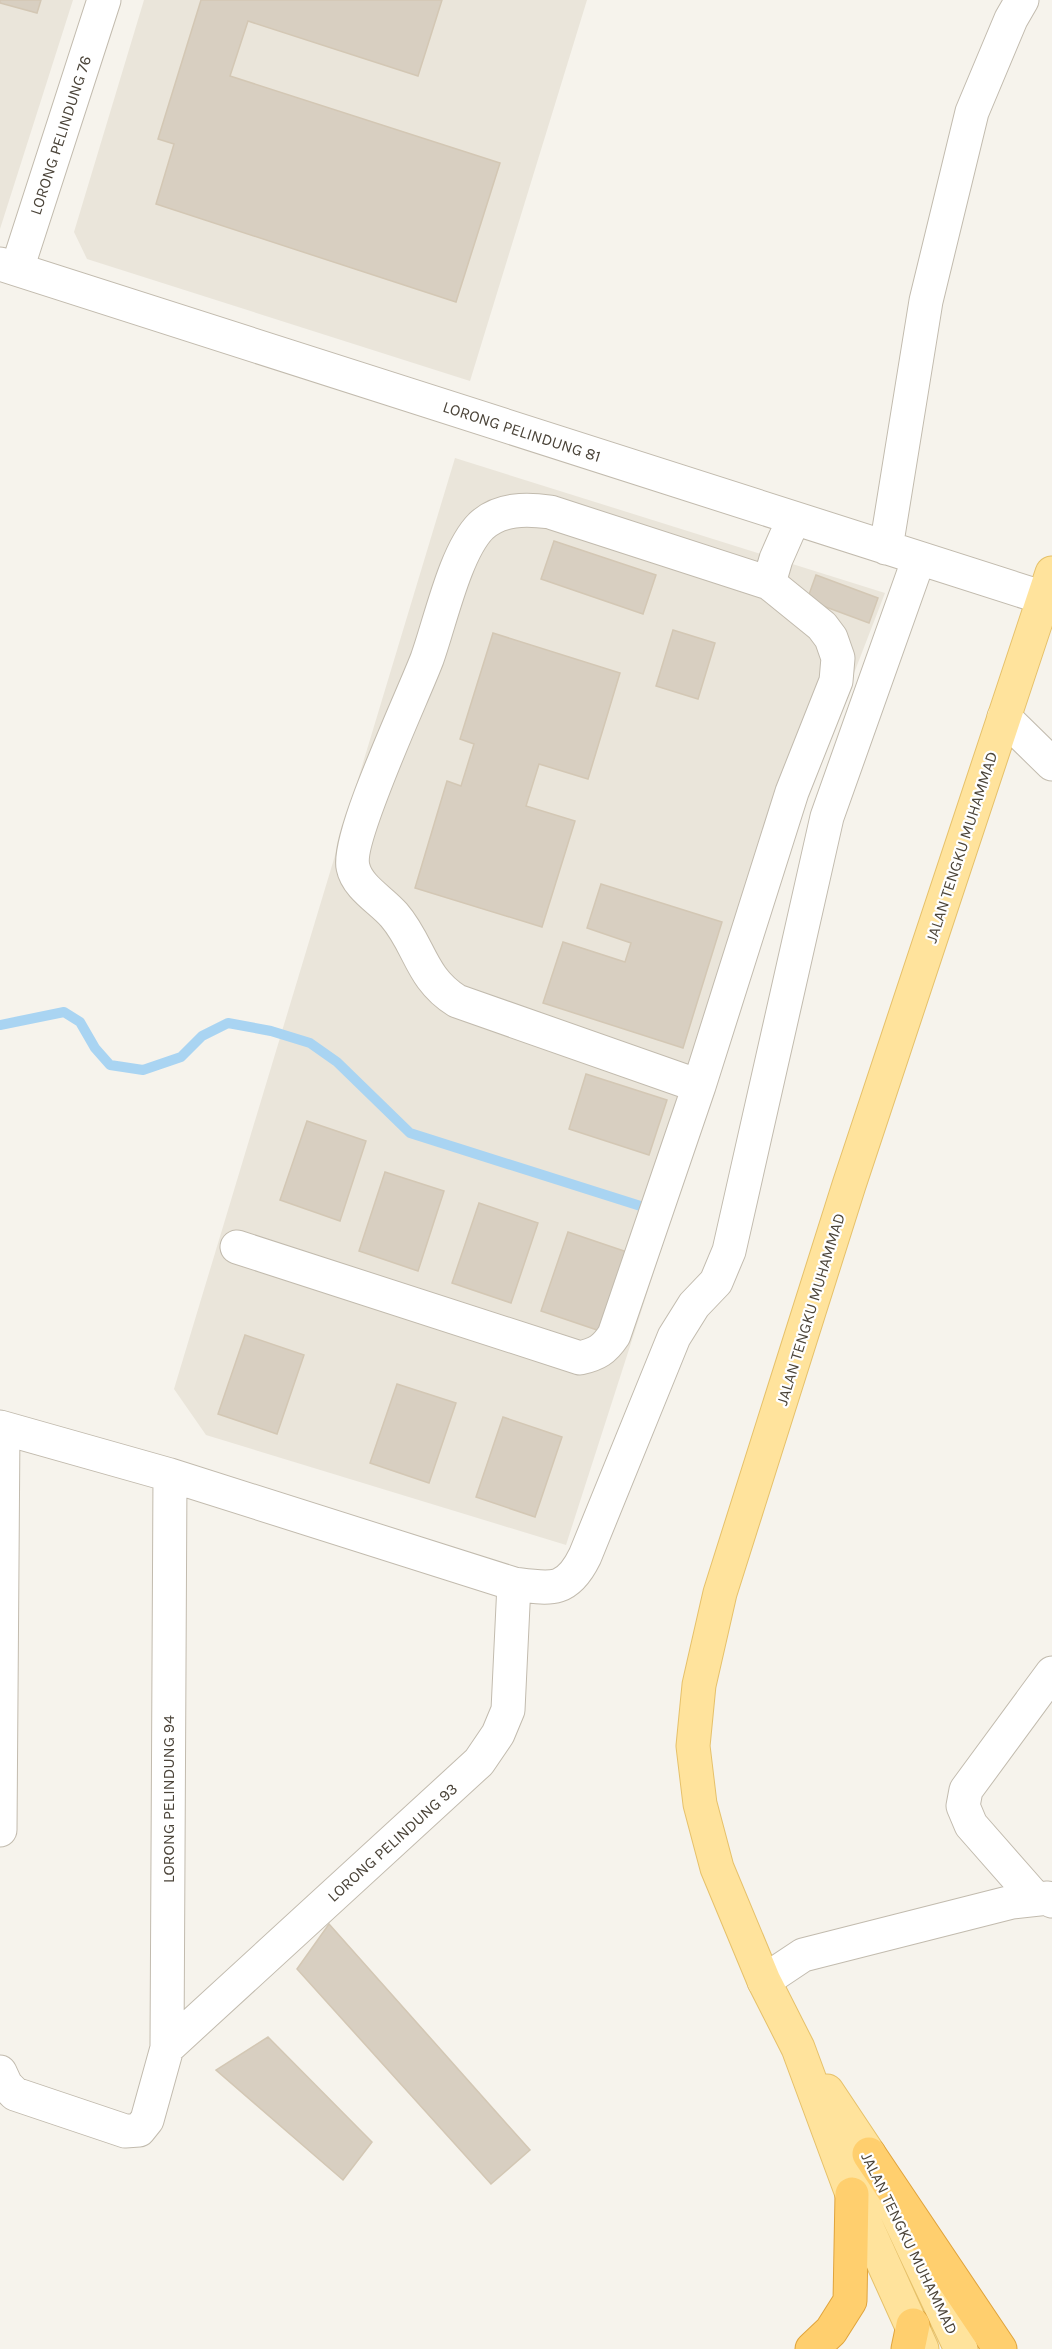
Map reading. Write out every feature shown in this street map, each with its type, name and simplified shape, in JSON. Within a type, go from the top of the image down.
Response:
[{"type":"highway","points":[[869,2154],[1000,2349]]},
{"type":"highway","points":[[812,2349],[831,2331],[850,2301],[852,2194]]},
{"type":"main road","name":"JALAN TENGKU MUHAMMAD","points":[[914,2341],[852,2194],[798,2048],[764,1981],[717,1868],[700,1804],[693,1746],[699,1685],[720,1593],[849,1185],[1048,586]]},
{"type":"main road","name":"JALAN TENGKU MUHAMMAD","points":[[798,2048],[869,2154],[961,2349]]},
{"type":"street","name":"LORONG PELINDUNG 76","points":[[9,267],[104,0]]},
{"type":"street","points":[[886,548],[926,301],[972,112],[1011,19],[1022,0]]},
{"type":"street","name":"LORONG PELINDUNG 81","points":[[9,267],[886,548],[919,558],[1048,586]]},
{"type":"street","points":[[237,1246],[580,1358],[594,1355],[605,1348],[614,1335],[699,1086],[792,792],[836,681],[838,658],[831,638],[822,626],[769,583],[550,512],[524,509],[505,513],[483,524],[468,541],[427,659],[356,834],[352,867],[359,880],[395,916],[428,976],[440,991],[457,1001],[699,1086]]},
{"type":"street","points":[[769,583],[794,518]]},
{"type":"street","points":[[0,1830],[1,1427],[170,1475],[514,1584],[549,1589],[565,1583],[578,1571],[674,1337],[694,1305],[716,1281],[729,1251],[827,817],[919,558]]},
{"type":"street","points":[[1004,717],[1052,764]]},
{"type":"street","name":"LORONG PELINDUNG 94","points":[[0,2072],[6,2085],[15,2094],[125,2131],[139,2130],[147,2120],[167,2048],[170,1475]]},
{"type":"street","name":"LORONG PELINDUNG 93","points":[[167,2048],[479,1762],[498,1734],[508,1710],[514,1584]]},
{"type":"street","points":[[1044,1900],[971,1825],[963,1806],[966,1790],[1050,1682]]},
{"type":"street","points":[[764,1981],[803,1955],[1012,1902],[1044,1900]]},
{"type":"shaded area","points":[[0,0],[73,0],[0,229]]},
{"type":"shaded area","points":[[144,0],[587,0],[470,381],[87,259],[74,232]]},
{"type":"shaded area","points":[[455,458],[885,593],[810,787],[566,1545],[206,1435],[174,1389]]},
{"type":"building","points":[[0,0],[41,0],[37,13],[0,3]]},
{"type":"building","points":[[201,0],[442,0],[418,76],[248,21],[230,76],[500,163],[456,302],[156,204],[174,144],[158,139]]},
{"type":"building","points":[[554,541],[656,575],[643,614],[541,579]]},
{"type":"building","points":[[816,575],[878,598],[869,623],[807,600]]},
{"type":"building","points":[[673,630],[715,643],[698,699],[656,686]]},
{"type":"building","points":[[493,633],[620,673],[588,779],[539,764],[526,806],[575,821],[542,927],[415,888],[447,781],[461,786],[474,744],[460,739]]},
{"type":"building","points":[[601,884],[722,922],[683,1048],[543,1003],[563,942],[625,962],[631,943],[587,928]]},
{"type":"building","points":[[586,1074],[667,1100],[649,1155],[569,1129]]},
{"type":"building","points":[[307,1121],[366,1141],[340,1221],[280,1200]]},
{"type":"building","points":[[385,1172],[444,1191],[418,1271],[359,1251]]},
{"type":"building","points":[[479,1203],[538,1223],[511,1303],[452,1283]]},
{"type":"building","points":[[568,1232],[627,1252],[600,1331],[541,1311]]},
{"type":"building","points":[[245,1335],[304,1355],[277,1434],[218,1414]]},
{"type":"building","points":[[397,1384],[456,1403],[429,1483],[370,1463]]},
{"type":"building","points":[[503,1417],[562,1437],[535,1517],[476,1497]]},
{"type":"building","points":[[329,1924],[530,2150],[491,2184],[297,1969]]},
{"type":"building","points":[[268,2037],[372,2142],[343,2180],[216,2070]]},
{"type":"waterway","points":[[0,1025],[64,1012],[80,1022],[95,1048],[110,1065],[143,1070],[181,1057],[202,1036],[228,1023],[271,1031],[310,1043],[337,1062],[410,1133],[650,1209]]}]
